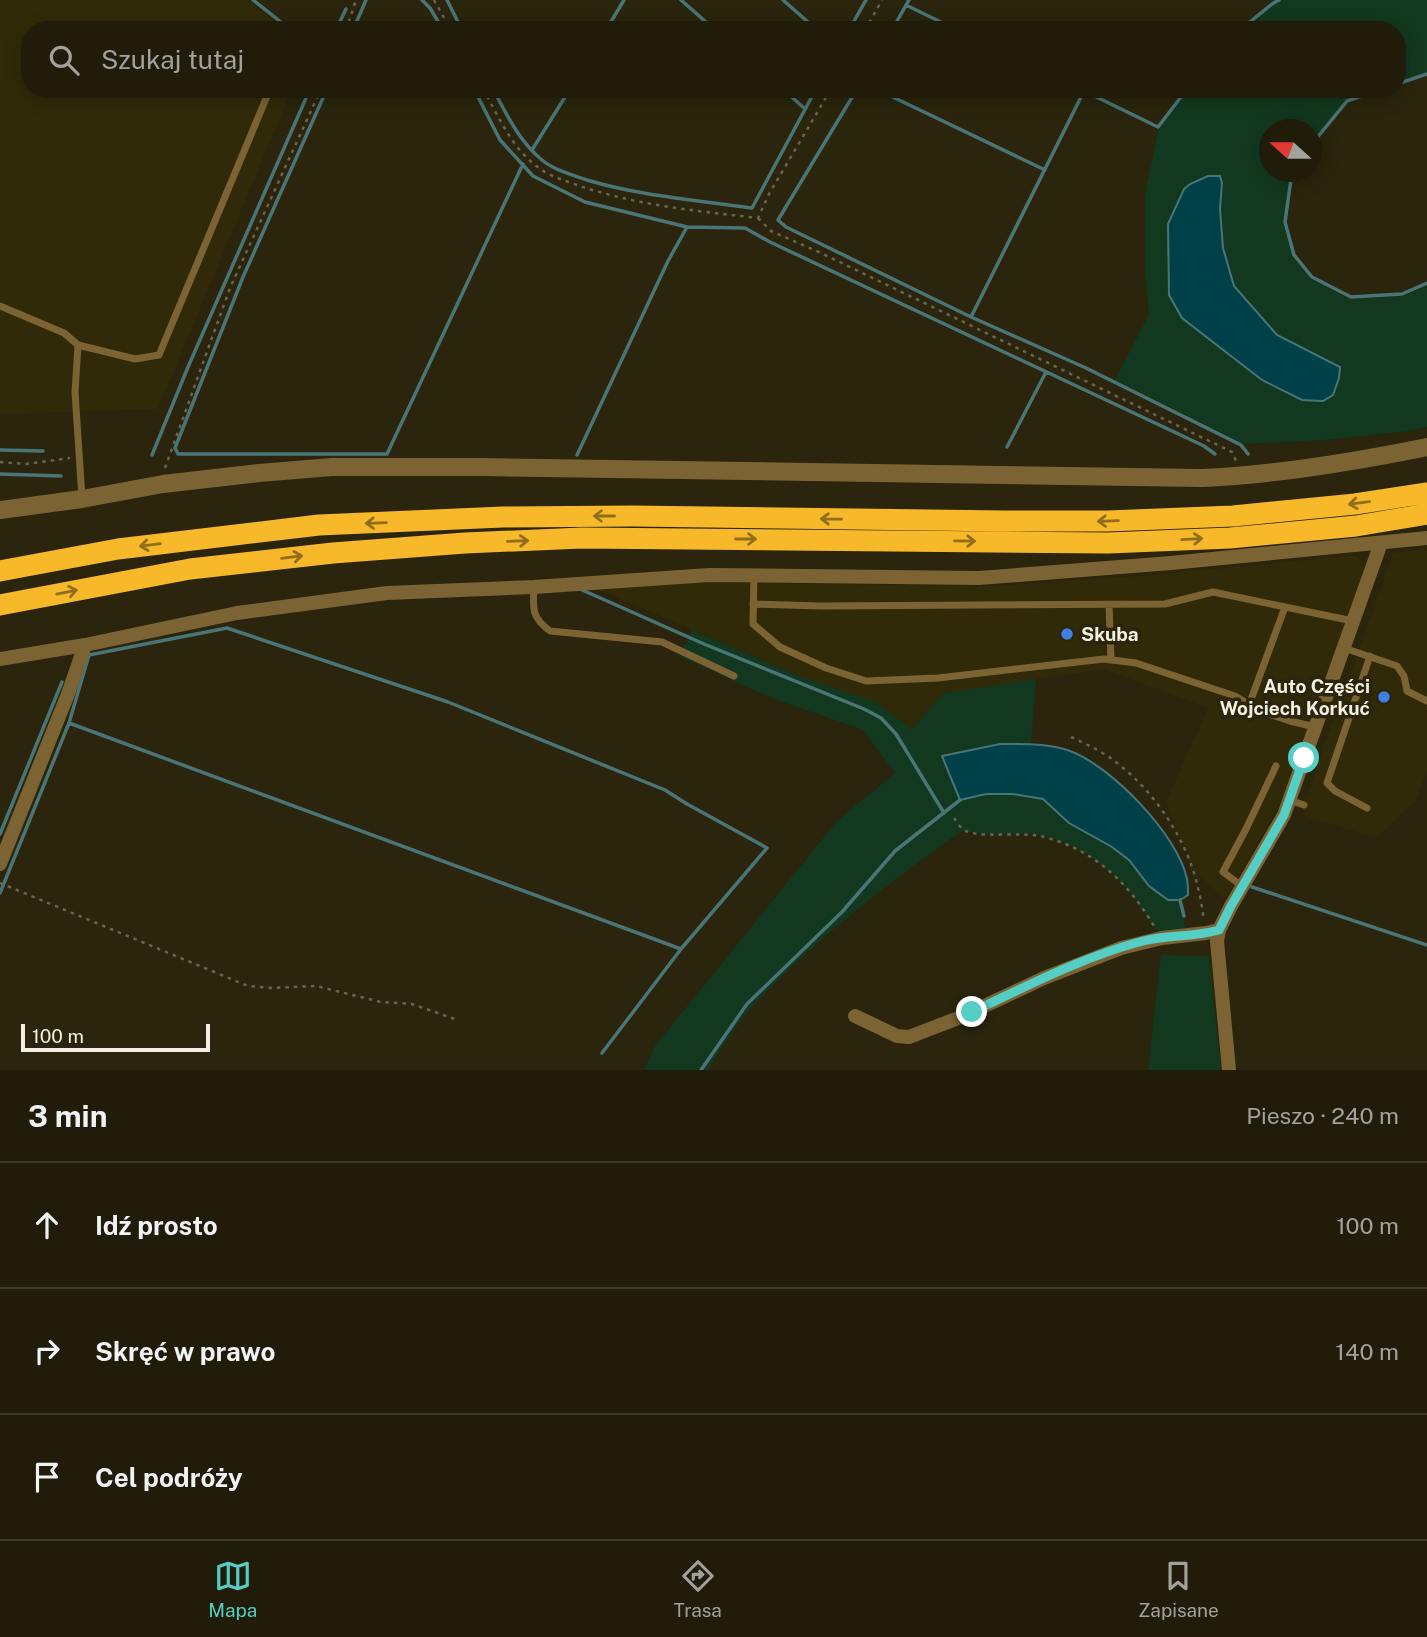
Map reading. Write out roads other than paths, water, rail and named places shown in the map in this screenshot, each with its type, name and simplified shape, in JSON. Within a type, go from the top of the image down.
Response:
[{"type":"highway","points":[[0,571],[118,549],[319,525],[503,517],[632,516],[1108,521],[1233,516],[1427,494]]},
{"type":"highway","points":[[0,605],[190,569],[333,552],[466,543],[582,538],[1108,543],[1268,534],[1356,526],[1427,514]]},
{"type":"street","points":[[0,510],[163,484],[260,472],[332,467],[1200,478],[1326,465],[1427,447]]},
{"type":"street","points":[[0,659],[85,645],[237,613],[387,593],[534,587],[709,575],[979,578],[1171,564],[1427,538]]},
{"type":"street","points":[[855,1016],[897,1036],[909,1037],[961,1017],[1044,978],[1121,948],[1162,938],[1212,932],[1284,815],[1381,543]]},
{"type":"street","points":[[0,864],[85,645]]},
{"type":"street","points":[[1212,932],[1217,941],[1229,1070]]},
{"type":"lane","points":[[0,306],[64,332],[78,345],[135,359],[159,355],[267,98]]},
{"type":"lane","points":[[78,345],[75,392],[82,499]]},
{"type":"lane","points":[[754,575],[753,624],[780,648],[826,668],[866,681],[937,678],[1104,659],[1136,663],[1235,696],[1249,705],[1290,721],[1316,727]]},
{"type":"lane","points":[[534,587],[533,608],[538,622],[550,631],[662,642],[734,676]]},
{"type":"lane","points":[[754,604],[1165,604],[1213,592],[1354,621]]},
{"type":"lane","points":[[1110,605],[1111,660]]},
{"type":"lane","points":[[1249,705],[1285,607]]},
{"type":"lane","points":[[1344,648],[1398,666],[1404,676],[1406,691],[1427,701]]},
{"type":"lane","points":[[1367,808],[1335,791],[1327,783],[1370,656]]},
{"type":"lane","points":[[1242,887],[1223,872],[1276,766]]},
{"type":"lane","points":[[1289,800],[1304,804]]},
{"type":"water","points":[[1208,176],[1220,176],[1222,183],[1220,209],[1223,248],[1234,286],[1277,335],[1340,367],[1333,395],[1323,401],[1302,400],[1262,380],[1182,318],[1169,295],[1168,224],[1184,189]]},
{"type":"water","points":[[1000,744],[1062,748],[1086,759],[1123,786],[1157,823],[1171,843],[1187,879],[1188,895],[1180,900],[1168,900],[1149,886],[1129,860],[1112,847],[1069,823],[1043,799],[1013,794],[986,794],[960,800],[942,756]]},
{"type":"waterway","points":[[253,0],[280,21]]},
{"type":"waterway","points":[[357,21],[366,0]]},
{"type":"waterway","points":[[422,0],[438,21]]},
{"type":"waterway","points":[[447,0],[458,21]]},
{"type":"waterway","points":[[611,21],[624,0]]},
{"type":"waterway","points":[[681,0],[705,21]]},
{"type":"waterway","points":[[783,0],[807,21]]},
{"type":"waterway","points":[[854,21],[866,0]]},
{"type":"waterway","points":[[897,21],[909,0]]},
{"type":"waterway","points":[[1251,21],[1279,0]]},
{"type":"waterway","points":[[906,5],[939,21]]},
{"type":"waterway","points":[[340,21],[346,9]]},
{"type":"waterway","points":[[1406,81],[1427,74]]},
{"type":"waterway","points":[[152,455],[306,98]]},
{"type":"waterway","points":[[323,98],[243,277],[175,448],[178,454],[387,454],[523,164]]},
{"type":"waterway","points":[[479,98],[500,140],[533,176],[585,202],[687,227]]},
{"type":"waterway","points":[[498,98],[527,145],[547,164],[558,169],[627,190],[752,208],[811,98]]},
{"type":"waterway","points":[[532,150],[564,98]]},
{"type":"waterway","points":[[793,98],[805,109]]},
{"type":"waterway","points":[[852,98],[778,220],[786,227],[971,317],[1086,368],[1241,445],[1248,454]]},
{"type":"waterway","points":[[895,98],[1045,170]]},
{"type":"waterway","points":[[971,317],[1080,98]]},
{"type":"waterway","points":[[1098,98],[1158,127],[1180,98]]},
{"type":"waterway","points":[[1322,132],[1347,101],[1356,98]]},
{"type":"waterway","points":[[1291,182],[1285,222],[1294,255],[1312,277],[1351,297],[1402,294],[1427,283]]},
{"type":"waterway","points":[[577,455],[668,261],[687,227],[745,228],[1204,446],[1215,454]]},
{"type":"waterway","points":[[1007,447],[1046,372]]},
{"type":"waterway","points":[[0,450],[43,451]]},
{"type":"waterway","points":[[0,474],[61,476]]},
{"type":"waterway","points":[[580,589],[881,718],[896,734],[944,813]]},
{"type":"waterway","points":[[0,893],[69,723],[89,655],[227,628],[448,702],[665,790],[767,848],[681,949],[602,1053]]},
{"type":"waterway","points":[[0,834],[62,682]]},
{"type":"waterway","points":[[69,723],[681,949]]},
{"type":"waterway","points":[[701,1070],[747,1004],[842,912],[895,851],[960,800]]},
{"type":"waterway","points":[[1252,887],[1427,945]]},
{"type":"waterway","points":[[1180,900],[1184,916]]},
{"type":"place","name":"Skuba","points":[[1067,634]]},
{"type":"place","name":"Auto Części Wojciech Korkuć","points":[[1384,697]]}]
